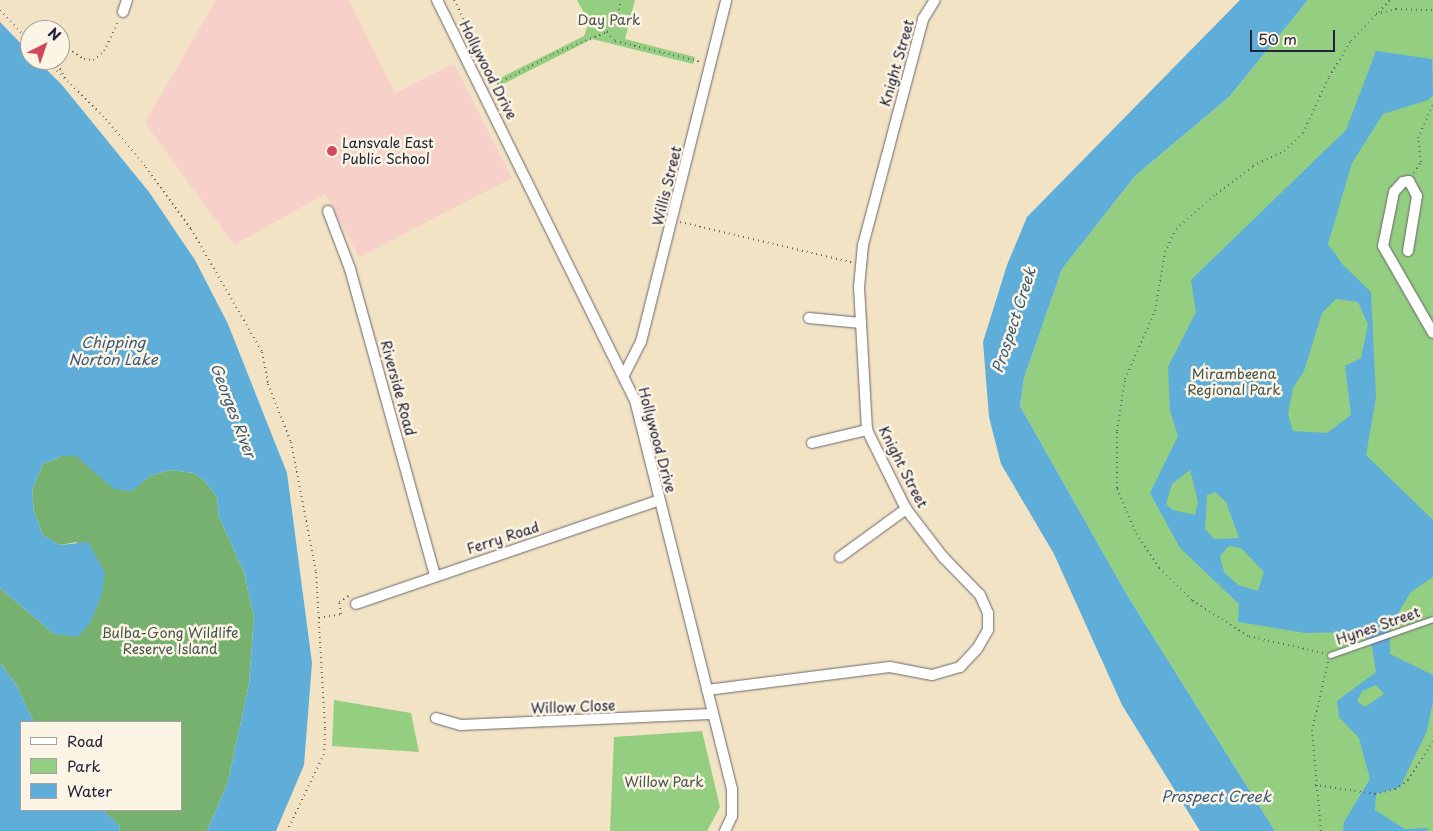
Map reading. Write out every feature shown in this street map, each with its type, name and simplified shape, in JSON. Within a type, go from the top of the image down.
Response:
[{"type":"street","points":[[123,12],[127,0]]},
{"type":"street","name":"Hollywood Drive","points":[[437,0],[635,400],[732,788],[732,816],[725,831]]},
{"type":"street","name":"Willis Street","points":[[624,375],[641,342],[726,0]]},
{"type":"street","name":"Knight Street","points":[[707,690],[830,672],[890,667],[932,675],[960,668],[977,649],[988,630],[988,613],[980,595],[943,557],[906,509],[867,430],[861,323],[862,245],[900,98],[923,19],[935,0]]},
{"type":"street","points":[[1408,251],[1417,196],[1409,181],[1403,182],[1394,192],[1383,246],[1433,333]]},
{"type":"street","name":"Riverside Road","points":[[328,211],[350,269],[435,575]]},
{"type":"street","points":[[809,318],[861,323]]},
{"type":"street","points":[[812,443],[867,430]]},
{"type":"street","name":"Ferry Road","points":[[356,604],[435,575],[659,500]]},
{"type":"street","points":[[840,556],[906,509]]},
{"type":"street","name":"Willow Close","points":[[436,718],[461,725],[712,714]]},
{"type":"lane","name":"Hynes Street","points":[[1330,655],[1433,618]]},
{"type":"path","points":[[454,0],[497,84],[553,54],[607,32],[616,20],[621,0]]},
{"type":"path","points":[[1321,831],[1315,785],[1312,731],[1330,655],[1248,636],[1192,600],[1159,568],[1135,531],[1117,488],[1117,431],[1124,379],[1155,311],[1165,252],[1176,229],[1216,194],[1253,166],[1284,151],[1303,133],[1329,78],[1351,41],[1390,0]]},
{"type":"path","points":[[1376,14],[1396,9],[1433,10]]},
{"type":"path","points":[[0,10],[20,31]]},
{"type":"path","points":[[70,50],[84,60],[94,60],[104,51],[123,12]]},
{"type":"path","points":[[607,32],[615,41],[710,65]]},
{"type":"path","points":[[56,70],[106,119],[146,167],[191,229],[262,352],[268,384],[291,442],[316,572],[324,754],[287,831]]},
{"type":"path","points":[[61,70],[66,80]]},
{"type":"path","points":[[1409,181],[1421,162],[1418,138],[1433,104]]},
{"type":"path","points":[[672,220],[861,264]]},
{"type":"path","points":[[319,618],[341,614],[339,602],[343,597],[352,594],[356,604]]},
{"type":"path","points":[[1315,785],[1376,794],[1396,789],[1417,768],[1433,741]]},
{"type":"shaded area","name":"Lansvale East Public School","points":[[216,0],[349,0],[395,93],[454,64],[512,178],[359,257],[325,194],[234,245],[145,123]]},
{"type":"green space","name":"Day Park","points":[[577,0],[635,0],[625,39],[695,57],[693,64],[592,39],[499,86],[496,80],[584,36],[589,22]]},
{"type":"green space","name":"Mirambeena Regional Park","points":[[1308,0],[1433,0],[1433,831],[1275,831],[1127,595],[1020,406],[1024,378],[1062,269],[1135,176],[1229,97]]},
{"type":"green space","name":"Bulba-Gong Wildlife Reserve Island","points":[[62,456],[77,456],[94,471],[131,491],[150,476],[171,470],[193,473],[204,480],[217,497],[219,517],[244,572],[254,617],[249,684],[228,782],[207,831],[119,831],[120,826],[104,811],[182,811],[182,721],[34,721],[15,683],[0,663],[0,588],[54,634],[77,542],[60,545],[43,535],[34,512],[32,490],[43,464]]},
{"type":"green space","points":[[334,700],[411,713],[419,752],[332,746]]},
{"type":"green space","name":"Willow Park","points":[[702,731],[720,807],[707,831],[610,831],[614,737]]},
{"type":"water","name":"Prospect Creek","points":[[1240,0],[1308,0],[1229,97],[1135,176],[1062,269],[1024,378],[1020,406],[1127,595],[1275,831],[1200,831],[1122,705],[1054,554],[1001,464],[989,417],[983,342],[1007,265],[1027,217]]},
{"type":"water","name":"Chipping Norton Lake","points":[[0,22],[20,43],[20,70],[47,70],[62,85],[149,192],[195,260],[228,324],[287,473],[312,663],[304,765],[276,831],[207,831],[228,782],[249,684],[254,617],[244,572],[219,517],[217,497],[204,480],[193,473],[171,470],[150,476],[132,491],[114,489],[76,456],[62,456],[43,464],[32,490],[34,512],[43,535],[60,545],[88,542],[105,573],[102,594],[91,621],[78,637],[54,634],[0,588]]},
{"type":"water","points":[[1376,51],[1432,59],[1433,95],[1428,100],[1383,114],[1352,163],[1328,244],[1343,265],[1371,292],[1376,398],[1366,455],[1433,520],[1433,577],[1411,592],[1390,626],[1390,654],[1433,675],[1433,701],[1427,731],[1400,787],[1376,794],[1375,810],[1405,829],[1429,828],[1427,831],[1343,831],[1344,822],[1370,779],[1359,738],[1339,717],[1337,701],[1376,672],[1371,641],[1354,632],[1305,633],[1238,622],[1239,604],[1180,548],[1150,493],[1178,436],[1170,411],[1168,367],[1196,312],[1191,280],[1346,130]],"holes":[[[1336,299],[1358,302],[1368,324],[1361,358],[1345,366],[1351,415],[1327,433],[1293,431],[1288,414],[1293,388],[1304,371],[1322,313]],[[1190,470],[1198,502],[1195,515],[1173,510],[1166,504],[1172,484]],[[1215,492],[1226,502],[1239,538],[1214,539],[1205,529],[1207,495]],[[1229,546],[1241,548],[1264,572],[1258,591],[1238,585],[1224,572],[1220,556]],[[1376,685],[1384,694],[1365,707],[1357,701],[1362,691]]]},
{"type":"water","points":[[0,663],[15,683],[34,721],[20,721],[20,811],[104,811],[120,826],[119,831],[0,831]]},
{"type":"place","name":"Lansvale East Public School","points":[[332,151]]},
{"type":"water label","name":"Georges River","points":[[234,410]]}]
